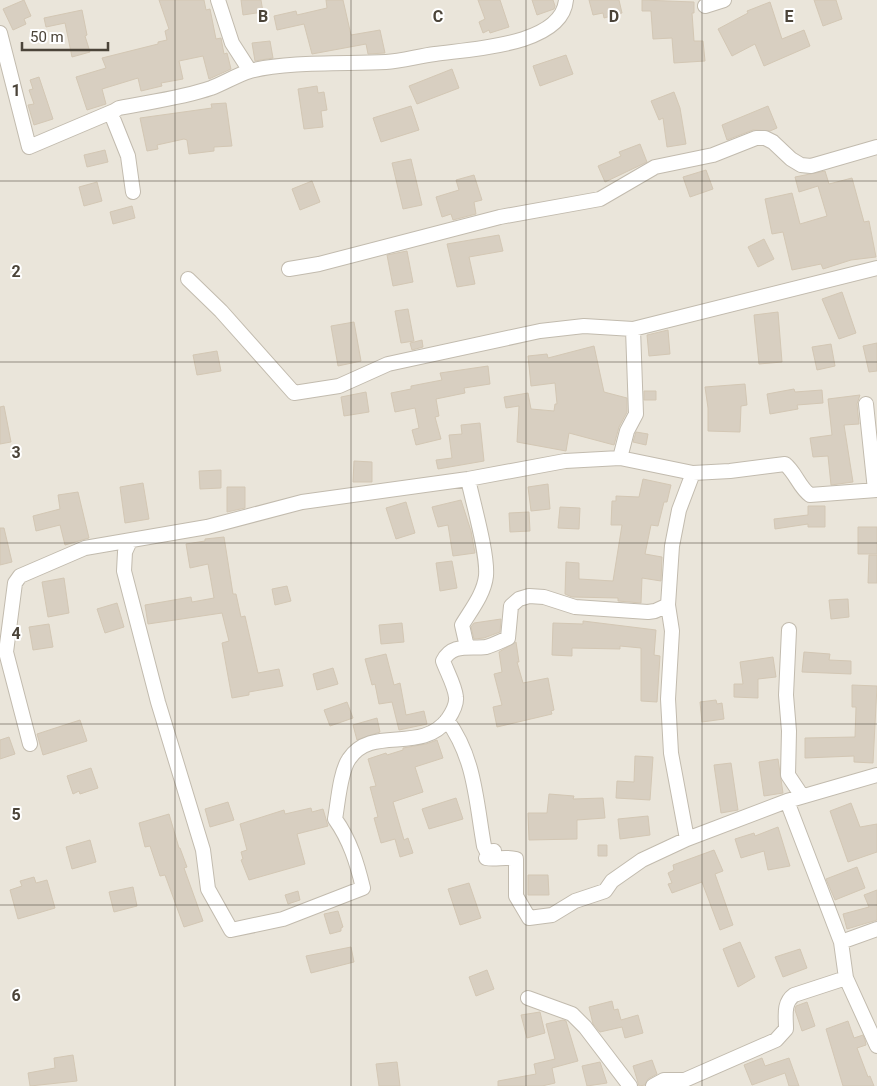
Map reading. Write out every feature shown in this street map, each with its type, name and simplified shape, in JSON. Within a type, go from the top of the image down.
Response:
[{"type":"street","points":[[218,0],[232,43],[250,71]]},
{"type":"street","points":[[0,33],[28,147],[114,111],[211,88],[250,71],[294,66],[389,62],[435,54],[476,51],[510,44],[552,24],[565,9],[566,0]]},
{"type":"street","points":[[705,6],[724,0]]},
{"type":"street","points":[[114,111],[112,116],[128,156],[133,192]]},
{"type":"street","points":[[289,269],[319,264],[500,217],[600,199],[655,167],[713,155],[756,138],[765,138],[773,142],[791,159],[801,165],[811,166],[877,147]]},
{"type":"street","points":[[188,279],[221,311],[294,393],[339,386],[388,364],[540,331],[584,326],[633,329],[877,268]]},
{"type":"street","points":[[620,458],[627,431],[636,414],[633,329]]},
{"type":"street","points":[[30,744],[6,652],[15,583],[20,576],[78,550],[206,527],[302,502],[468,479],[565,461],[620,458],[694,472],[730,471],[786,464],[792,469],[803,490],[810,496],[876,490],[866,404]]},
{"type":"street","points":[[687,839],[671,753],[668,699],[672,631],[668,605],[672,546],[679,510],[694,472]]},
{"type":"street","points":[[467,648],[462,625],[479,597],[486,577],[485,560],[468,479]]},
{"type":"street","points":[[130,541],[123,561],[131,599],[158,702],[203,850],[208,889],[231,930],[283,920],[363,888],[358,864],[344,832],[335,819],[348,760],[368,743],[425,736],[437,730],[454,710],[456,697],[443,661],[447,654],[457,648],[488,646],[508,638],[511,606],[519,599],[529,596],[544,597],[584,608],[648,612],[668,605]]},
{"type":"street","points":[[789,630],[786,695],[790,731],[788,775],[802,796]]},
{"type":"street","points":[[447,720],[458,736],[470,763],[484,846],[487,852],[494,851],[486,858],[493,860],[504,856],[516,859],[516,896],[529,918],[552,915],[575,901],[605,891],[612,881],[642,860],[687,839],[786,800],[877,775]]},
{"type":"street","points":[[786,800],[841,942],[846,978],[877,1046]]},
{"type":"street","points":[[841,942],[877,929]]},
{"type":"street","points":[[653,1086],[664,1080],[676,1083],[776,1040],[786,1029],[788,999],[794,995],[846,978]]},
{"type":"street","points":[[528,998],[572,1014],[630,1086]]},
{"type":"shaded area","points":[[0,0],[877,0],[877,1086],[0,1086]]},
{"type":"building","points":[[24,0],[31,16],[24,19],[26,24],[13,30],[3,9]]},
{"type":"building","points":[[159,0],[204,0],[206,10],[210,9],[216,39],[221,38],[224,54],[227,53],[231,69],[209,79],[203,56],[179,61],[183,79],[161,83],[162,86],[141,91],[138,78],[102,89],[106,104],[87,110],[76,77],[106,68],[102,58],[167,40],[165,31],[169,29]]},
{"type":"building","points":[[241,0],[261,0],[263,12],[243,15]]},
{"type":"building","points":[[326,0],[343,0],[351,35],[380,30],[385,53],[368,54],[366,44],[312,54],[304,24],[277,30],[274,16],[296,11],[297,15],[327,8]]},
{"type":"building","points":[[478,0],[500,0],[509,27],[490,33],[489,30],[483,33],[479,22],[485,19]]},
{"type":"building","points":[[532,0],[553,0],[554,9],[537,15]]},
{"type":"building","points":[[589,0],[619,0],[622,13],[604,18],[603,13],[593,15]]},
{"type":"building","points":[[642,0],[694,2],[694,13],[692,13],[694,41],[703,41],[705,61],[674,63],[672,38],[653,39],[651,11],[642,11]]},
{"type":"building","points":[[814,0],[836,0],[842,19],[823,26]]},
{"type":"building","points":[[770,2],[782,39],[804,30],[810,46],[764,66],[755,44],[732,56],[718,29],[748,13],[747,11]]},
{"type":"building","points":[[82,10],[87,35],[85,36],[90,52],[72,57],[65,23],[46,27],[44,18]]},
{"type":"building","points":[[270,41],[273,58],[255,61],[252,43]]},
{"type":"building","points":[[566,55],[573,74],[540,86],[533,66]]},
{"type":"building","points":[[452,69],[459,88],[417,104],[409,86]]},
{"type":"building","points":[[39,77],[53,119],[34,125],[28,105],[34,104],[29,90],[33,89],[30,80]]},
{"type":"building","points":[[317,86],[318,93],[324,92],[327,110],[321,111],[323,127],[304,129],[298,89]]},
{"type":"building","points":[[674,92],[680,108],[686,144],[667,147],[663,118],[659,120],[651,101]]},
{"type":"building","points":[[226,103],[232,146],[214,147],[214,151],[189,154],[187,140],[184,139],[157,145],[158,149],[147,151],[140,118],[212,108],[211,104]]},
{"type":"building","points":[[411,106],[419,130],[381,142],[373,118]]},
{"type":"building","points":[[768,106],[777,128],[770,131],[753,130],[727,140],[722,125]]},
{"type":"building","points":[[640,144],[647,162],[605,182],[598,166],[621,156],[619,152]]},
{"type":"building","points":[[105,150],[108,162],[87,167],[84,155]]},
{"type":"building","points":[[411,159],[422,205],[403,209],[392,163]]},
{"type":"building","points":[[706,170],[713,189],[690,197],[683,177]]},
{"type":"building","points":[[825,171],[829,184],[852,178],[864,222],[869,221],[876,257],[851,260],[823,269],[821,264],[792,270],[783,232],[772,234],[765,199],[792,193],[800,224],[827,216],[818,186],[799,192],[795,177]]},
{"type":"building","points":[[474,175],[482,200],[474,202],[476,214],[453,220],[451,214],[442,217],[436,197],[459,190],[456,180]]},
{"type":"building","points":[[312,181],[320,202],[300,210],[292,189]]},
{"type":"building","points":[[97,182],[102,201],[84,206],[79,187]]},
{"type":"building","points":[[132,206],[135,218],[113,224],[110,212]]},
{"type":"building","points":[[499,235],[503,251],[469,257],[475,284],[457,287],[447,244]]},
{"type":"building","points":[[764,239],[774,259],[758,267],[748,247]]},
{"type":"building","points":[[407,251],[413,282],[393,286],[387,255]]},
{"type":"building","points":[[842,292],[856,333],[839,339],[822,299]]},
{"type":"building","points":[[408,309],[414,341],[401,343],[395,311]]},
{"type":"building","points":[[778,312],[782,362],[759,364],[754,315]]},
{"type":"building","points":[[354,322],[361,361],[338,366],[331,326]]},
{"type":"building","points":[[668,330],[670,354],[649,356],[647,335]]},
{"type":"building","points":[[422,340],[423,347],[412,350],[410,343]]},
{"type":"building","points":[[877,343],[877,371],[869,372],[863,346]]},
{"type":"building","points":[[831,344],[835,366],[817,370],[812,347]]},
{"type":"building","points":[[594,346],[604,392],[627,398],[627,412],[619,427],[614,445],[569,433],[566,451],[517,442],[519,406],[506,408],[504,397],[528,393],[531,409],[554,411],[555,404],[557,404],[555,383],[531,386],[528,356],[547,354],[548,358]]},
{"type":"building","points":[[217,351],[221,371],[197,375],[193,355]]},
{"type":"building","points":[[488,366],[490,384],[464,388],[465,393],[436,399],[439,416],[435,417],[441,439],[416,445],[412,430],[419,428],[415,408],[395,412],[391,393],[411,389],[411,386],[442,380],[440,373]]},
{"type":"building","points":[[745,384],[747,405],[741,406],[740,432],[708,431],[708,408],[705,387]]},
{"type":"building","points":[[794,389],[795,392],[822,390],[823,403],[797,405],[798,409],[770,414],[767,394]]},
{"type":"building","points":[[644,391],[656,391],[656,400],[644,400]]},
{"type":"building","points":[[366,392],[369,412],[344,416],[341,397]]},
{"type":"building","points":[[860,395],[857,404],[859,424],[844,425],[853,482],[831,485],[828,456],[813,457],[810,438],[832,435],[828,399]]},
{"type":"building","points":[[4,406],[11,442],[0,444],[0,407]]},
{"type":"building","points":[[480,423],[484,461],[438,469],[436,460],[452,458],[449,435],[462,434],[461,425]]},
{"type":"building","points":[[636,432],[648,434],[646,445],[633,442]]},
{"type":"building","points":[[354,461],[372,462],[372,482],[353,482]]},
{"type":"building","points":[[221,470],[221,488],[200,489],[199,471]]},
{"type":"building","points":[[643,479],[671,485],[667,502],[664,502],[658,526],[651,525],[645,554],[662,557],[661,581],[642,578],[641,603],[618,601],[618,598],[572,597],[565,594],[566,562],[579,563],[579,579],[613,581],[622,525],[611,525],[612,501],[616,501],[616,496],[639,497]]},
{"type":"building","points":[[143,483],[149,519],[125,523],[120,487]]},
{"type":"building","points":[[548,484],[550,509],[531,511],[528,487]]},
{"type":"building","points":[[227,487],[245,487],[245,508],[227,512]]},
{"type":"building","points":[[78,492],[89,538],[65,545],[60,525],[36,531],[33,516],[60,509],[58,495]]},
{"type":"building","points":[[461,500],[471,531],[475,553],[453,556],[448,525],[438,527],[432,507]]},
{"type":"building","points":[[406,502],[415,533],[396,539],[386,508]]},
{"type":"building","points":[[808,506],[825,506],[825,527],[808,527],[808,524],[775,529],[774,519],[808,515]]},
{"type":"building","points":[[560,507],[580,508],[579,529],[558,528]]},
{"type":"building","points":[[529,512],[530,531],[510,532],[509,513]]},
{"type":"building","points":[[858,527],[877,527],[877,554],[858,554]]},
{"type":"building","points":[[0,528],[4,528],[12,562],[0,565]]},
{"type":"building","points":[[224,537],[233,594],[236,594],[241,617],[245,616],[258,673],[279,669],[283,686],[249,692],[249,695],[232,698],[222,643],[229,641],[222,613],[148,624],[145,605],[191,597],[192,602],[214,598],[208,564],[190,568],[186,544]]},
{"type":"building","points":[[869,555],[877,555],[877,583],[868,583]]},
{"type":"building","points":[[452,561],[457,588],[440,591],[436,563]]},
{"type":"building","points":[[64,578],[69,613],[48,617],[42,582]]},
{"type":"building","points":[[287,586],[291,601],[275,605],[272,589]]},
{"type":"building","points":[[848,599],[849,617],[831,619],[829,600]]},
{"type":"building","points":[[117,603],[124,627],[105,633],[97,609]]},
{"type":"building","points":[[501,619],[500,632],[484,638],[474,639],[471,627],[474,623]]},
{"type":"building","points":[[583,621],[656,630],[654,655],[660,656],[657,702],[641,701],[641,648],[620,646],[620,649],[572,648],[572,656],[552,655],[553,623],[583,624]]},
{"type":"building","points":[[402,623],[404,642],[381,644],[379,625]]},
{"type":"building","points":[[49,624],[53,647],[33,650],[29,627]]},
{"type":"building","points":[[516,642],[519,662],[517,662],[523,683],[548,678],[554,710],[551,711],[552,714],[497,727],[493,707],[502,705],[494,674],[502,672],[499,652]]},
{"type":"building","points":[[804,652],[830,654],[829,660],[851,661],[851,674],[802,672]]},
{"type":"building","points":[[386,654],[394,685],[400,683],[406,715],[424,711],[427,724],[399,730],[392,702],[379,704],[375,684],[372,685],[365,659]]},
{"type":"building","points":[[773,657],[776,677],[758,679],[758,698],[734,697],[734,684],[743,684],[740,662]]},
{"type":"building","points":[[333,668],[338,684],[317,690],[313,674]]},
{"type":"building","points":[[852,685],[877,686],[873,763],[854,762],[854,756],[805,758],[805,738],[855,737],[856,707],[852,707]]},
{"type":"building","points":[[716,700],[717,704],[722,703],[724,719],[702,722],[700,702]]},
{"type":"building","points":[[347,702],[353,718],[330,726],[324,710]]},
{"type":"building","points":[[377,718],[380,732],[357,740],[353,725]]},
{"type":"building","points":[[80,720],[87,741],[43,755],[37,734]]},
{"type":"building","points":[[9,737],[15,754],[0,759],[0,740]]},
{"type":"building","points":[[437,740],[443,758],[415,767],[423,792],[393,802],[404,840],[408,838],[413,853],[400,857],[395,839],[381,843],[374,818],[378,817],[370,787],[376,786],[368,759]]},
{"type":"building","points":[[635,756],[653,757],[650,800],[616,798],[617,781],[634,782]]},
{"type":"building","points":[[778,759],[783,793],[764,796],[759,762]]},
{"type":"building","points":[[731,763],[738,810],[721,813],[714,765]]},
{"type":"building","points":[[91,768],[98,788],[80,794],[79,791],[73,794],[67,776]]},
{"type":"building","points":[[549,794],[574,796],[573,799],[603,798],[605,818],[577,820],[577,839],[529,840],[528,813],[547,813]]},
{"type":"building","points":[[456,798],[463,819],[429,829],[422,809]]},
{"type":"building","points":[[228,802],[234,820],[210,827],[205,809]]},
{"type":"building","points":[[851,803],[860,827],[877,824],[877,852],[848,862],[830,811]]},
{"type":"building","points":[[311,808],[312,812],[323,809],[328,826],[297,834],[305,864],[249,880],[241,860],[243,859],[241,852],[247,850],[240,824],[284,810],[285,814]]},
{"type":"building","points":[[169,814],[187,867],[184,868],[203,921],[184,927],[165,875],[160,876],[150,846],[145,847],[139,823]]},
{"type":"building","points":[[648,816],[650,835],[620,839],[618,819]]},
{"type":"building","points":[[778,827],[790,866],[768,870],[764,851],[741,858],[735,839],[754,833],[755,836]]},
{"type":"building","points":[[90,840],[96,862],[72,869],[66,847]]},
{"type":"building","points":[[598,845],[607,845],[607,856],[598,856]]},
{"type":"building","points":[[714,850],[723,871],[715,874],[733,925],[720,930],[702,882],[672,893],[668,884],[672,883],[668,873],[674,870],[673,865]]},
{"type":"building","points":[[857,867],[865,888],[835,900],[826,879]]},
{"type":"building","points":[[528,875],[548,875],[549,895],[528,895]]},
{"type":"building","points":[[34,877],[36,883],[47,880],[55,908],[18,919],[10,890],[22,886],[20,881]]},
{"type":"building","points":[[469,883],[481,918],[460,925],[448,889]]},
{"type":"building","points":[[133,887],[137,906],[114,912],[109,892]]},
{"type":"building","points":[[877,890],[877,920],[847,929],[843,914],[869,907],[864,895]]},
{"type":"building","points":[[298,891],[300,900],[288,904],[285,895]]},
{"type":"building","points":[[338,911],[343,927],[341,931],[330,934],[324,914]]},
{"type":"building","points":[[740,942],[755,977],[738,987],[723,949]]},
{"type":"building","points":[[351,947],[354,962],[311,973],[306,956]]},
{"type":"building","points":[[800,949],[807,968],[783,977],[775,957]]},
{"type":"building","points":[[487,970],[494,989],[476,996],[469,977]]},
{"type":"building","points":[[612,1001],[614,1010],[618,1009],[621,1020],[638,1015],[643,1033],[625,1038],[622,1027],[600,1032],[593,1024],[589,1007]]},
{"type":"building","points":[[807,1002],[815,1026],[802,1031],[795,1010],[796,1006]]},
{"type":"building","points":[[540,1012],[545,1033],[527,1038],[521,1015]]},
{"type":"building","points":[[566,1021],[578,1061],[552,1068],[555,1083],[542,1086],[498,1086],[498,1081],[536,1074],[534,1064],[555,1059],[546,1024]]},
{"type":"building","points":[[848,1021],[854,1038],[863,1035],[865,1040],[866,1045],[857,1048],[868,1077],[870,1076],[874,1086],[843,1086],[826,1029]]},
{"type":"building","points":[[73,1055],[77,1081],[30,1086],[28,1073],[55,1068],[54,1058]]},
{"type":"building","points":[[762,1058],[765,1066],[789,1058],[799,1086],[789,1086],[785,1073],[752,1085],[744,1065]]},
{"type":"building","points":[[652,1060],[657,1074],[648,1079],[645,1085],[639,1086],[633,1066]]},
{"type":"building","points":[[397,1062],[400,1086],[379,1086],[376,1064]]},
{"type":"building","points":[[600,1062],[607,1083],[587,1086],[582,1066]]}]
